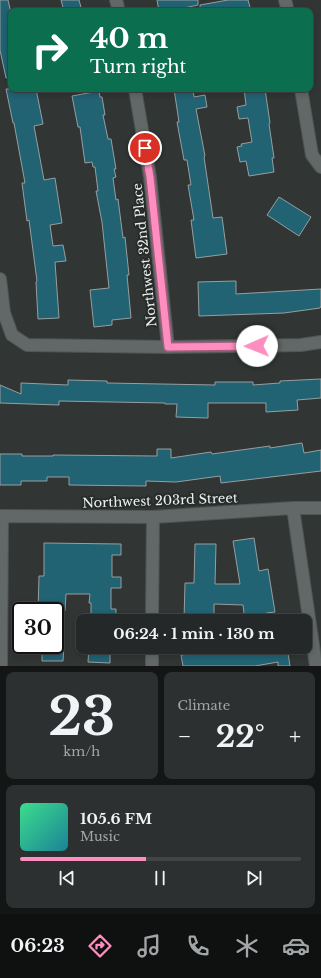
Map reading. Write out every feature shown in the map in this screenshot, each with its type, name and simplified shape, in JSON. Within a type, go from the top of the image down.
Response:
[{"type":"street","name":"Northwest 32nd Place","points":[[136,92],[150,177],[168,347]]},
{"type":"street","points":[[302,92],[312,155],[321,167]]},
{"type":"street","points":[[0,279],[4,313],[12,335],[27,345],[168,347],[301,345],[321,342]]},
{"type":"street","points":[[293,508],[316,666]]},
{"type":"street","name":"Northwest 203rd Street","points":[[1,516],[153,517],[293,508],[321,508]]},
{"type":"street","points":[[1,516],[1,666]]},
{"type":"street","points":[[152,614],[153,517]]},
{"type":"street","points":[[152,654],[152,666]]},
{"type":"building","points":[[0,0],[8,0],[10,8],[8,8],[8,78],[6,78],[0,50]]},
{"type":"building","points":[[61,0],[79,0],[81,8],[63,8]]},
{"type":"building","points":[[157,0],[198,0],[198,5],[184,8],[158,8]]},
{"type":"building","points":[[228,0],[248,0],[250,8],[200,8],[200,5]]},
{"type":"building","points":[[6,89],[8,89],[8,92],[37,92],[43,124],[34,126],[44,180],[55,178],[62,223],[50,225],[53,246],[63,245],[66,261],[55,262],[59,318],[38,319],[37,281],[29,220],[27,221],[22,183],[25,183]]},
{"type":"building","points":[[99,92],[100,97],[102,97],[105,115],[103,115],[108,139],[111,139],[116,169],[114,169],[116,177],[113,178],[116,200],[118,199],[123,238],[125,237],[131,318],[112,320],[112,325],[94,327],[90,290],[109,288],[102,222],[96,191],[98,191],[95,167],[93,167],[92,162],[85,163],[80,127],[78,127],[72,96]]},
{"type":"building","points":[[174,92],[193,92],[194,97],[205,95],[207,107],[196,109],[205,156],[213,218],[222,217],[227,254],[196,258],[191,220],[194,220],[188,185],[191,185],[187,160],[184,160],[177,122],[179,122]]},
{"type":"building","points":[[244,92],[265,92],[274,158],[272,158],[274,172],[249,176],[246,161],[240,162],[237,147],[242,146],[241,144],[252,142],[248,118],[239,119],[237,107],[246,105]]},
{"type":"building","points":[[279,197],[311,217],[299,236],[267,215]]},
{"type":"building","points":[[236,281],[236,294],[321,289],[321,306],[320,308],[284,313],[199,316],[198,282]]},
{"type":"building","points":[[321,379],[321,398],[297,400],[298,410],[266,412],[266,403],[208,403],[208,418],[176,417],[177,404],[165,403],[59,401],[59,405],[0,403],[0,385],[21,394],[21,383],[68,385],[68,380],[107,381],[107,383],[215,385],[215,382],[253,382],[253,385],[280,383],[280,381]]},
{"type":"building","points":[[302,443],[304,453],[321,450],[321,471],[221,483],[220,476],[176,482],[146,481],[146,486],[69,485],[69,477],[47,477],[47,481],[21,481],[21,485],[0,485],[0,454],[22,454],[22,456],[157,456],[157,449],[171,449],[171,458],[211,452],[212,454]]},
{"type":"building","points":[[254,538],[259,571],[268,569],[275,612],[266,614],[244,614],[243,605],[214,604],[214,614],[184,614],[185,583],[194,583],[195,544],[216,544],[215,584],[240,584],[233,541]]},
{"type":"building","points":[[44,543],[121,544],[121,555],[112,555],[112,577],[121,577],[121,588],[111,588],[111,609],[116,609],[116,614],[91,614],[91,603],[89,603],[90,594],[66,594],[65,611],[64,602],[38,602],[39,576],[44,576]]},
{"type":"building","points":[[42,654],[63,654],[63,661],[42,661]]},
{"type":"building","points":[[89,654],[110,654],[110,663],[88,662]]},
{"type":"building","points":[[288,654],[290,666],[278,666],[278,662],[255,666],[183,666],[181,655]]},
{"type":"route","points":[[145,148],[150,177],[168,347],[257,346]]}]
